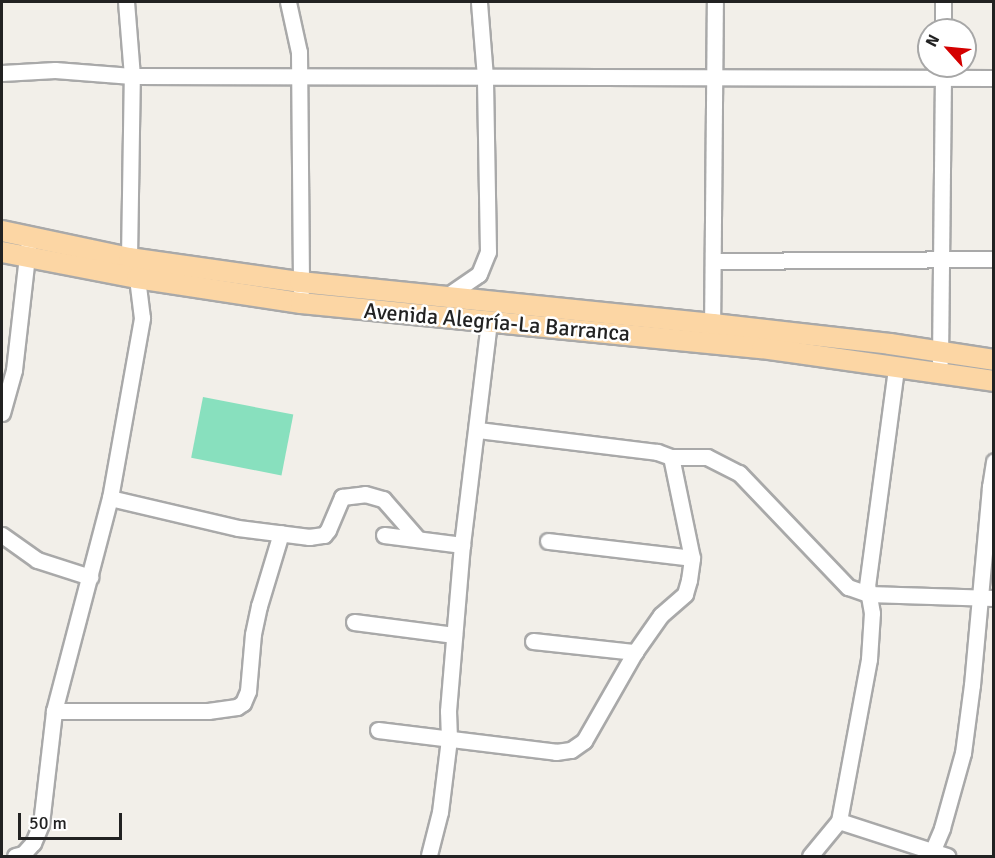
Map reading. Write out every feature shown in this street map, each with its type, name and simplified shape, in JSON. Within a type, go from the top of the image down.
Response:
[{"type":"main road","name":"Avenida Alegría-La Barranca","points":[[2,231],[29,246],[137,278],[301,303],[489,322],[712,333],[942,351],[993,360]]},
{"type":"main road","name":"Avenida Alegría-La Barranca","points":[[2,252],[29,246],[712,333],[896,368],[993,381]]},
{"type":"street","points":[[15,856],[23,854],[33,843],[41,824],[54,711],[110,498],[142,318],[137,278],[129,258],[132,76],[126,2]]},
{"type":"street","points":[[288,2],[299,52],[301,303]]},
{"type":"street","points":[[423,315],[442,298],[479,274],[487,260],[485,77],[479,2]]},
{"type":"street","points":[[712,333],[715,2]]},
{"type":"street","points":[[943,2],[943,18]]},
{"type":"street","points":[[2,74],[55,70],[132,76],[714,77],[917,72]]},
{"type":"street","points":[[977,76],[993,78]]},
{"type":"street","points":[[938,373],[942,351],[943,78]]},
{"type":"street","points":[[2,414],[14,370],[29,246]]},
{"type":"street","points":[[713,261],[993,259]]},
{"type":"street","points":[[429,855],[440,812],[449,739],[448,711],[462,545],[489,322]]},
{"type":"street","points":[[810,856],[839,821],[869,659],[872,613],[868,594],[870,555],[896,368]]},
{"type":"street","points":[[477,430],[657,452],[670,457],[707,457],[739,473],[841,582],[868,594],[987,598]]},
{"type":"street","points":[[378,730],[556,752],[571,750],[584,741],[635,652],[661,615],[684,594],[692,558],[670,457]]},
{"type":"street","points":[[839,821],[939,854],[942,828],[963,753],[987,598],[993,461]]},
{"type":"street","points":[[110,498],[238,528],[309,537],[324,535],[342,497],[365,494],[383,499],[418,539]]},
{"type":"street","points":[[54,711],[208,711],[237,708],[243,703],[248,691],[253,634],[280,533]]},
{"type":"street","points":[[2,535],[37,560],[90,577]]},
{"type":"street","points":[[384,535],[462,545]]},
{"type":"street","points":[[548,541],[692,558]]},
{"type":"street","points":[[354,622],[454,635]]},
{"type":"street","points":[[533,641],[635,652]]},
{"type":"green space","points":[[203,397],[293,415],[281,475],[191,458]]}]
